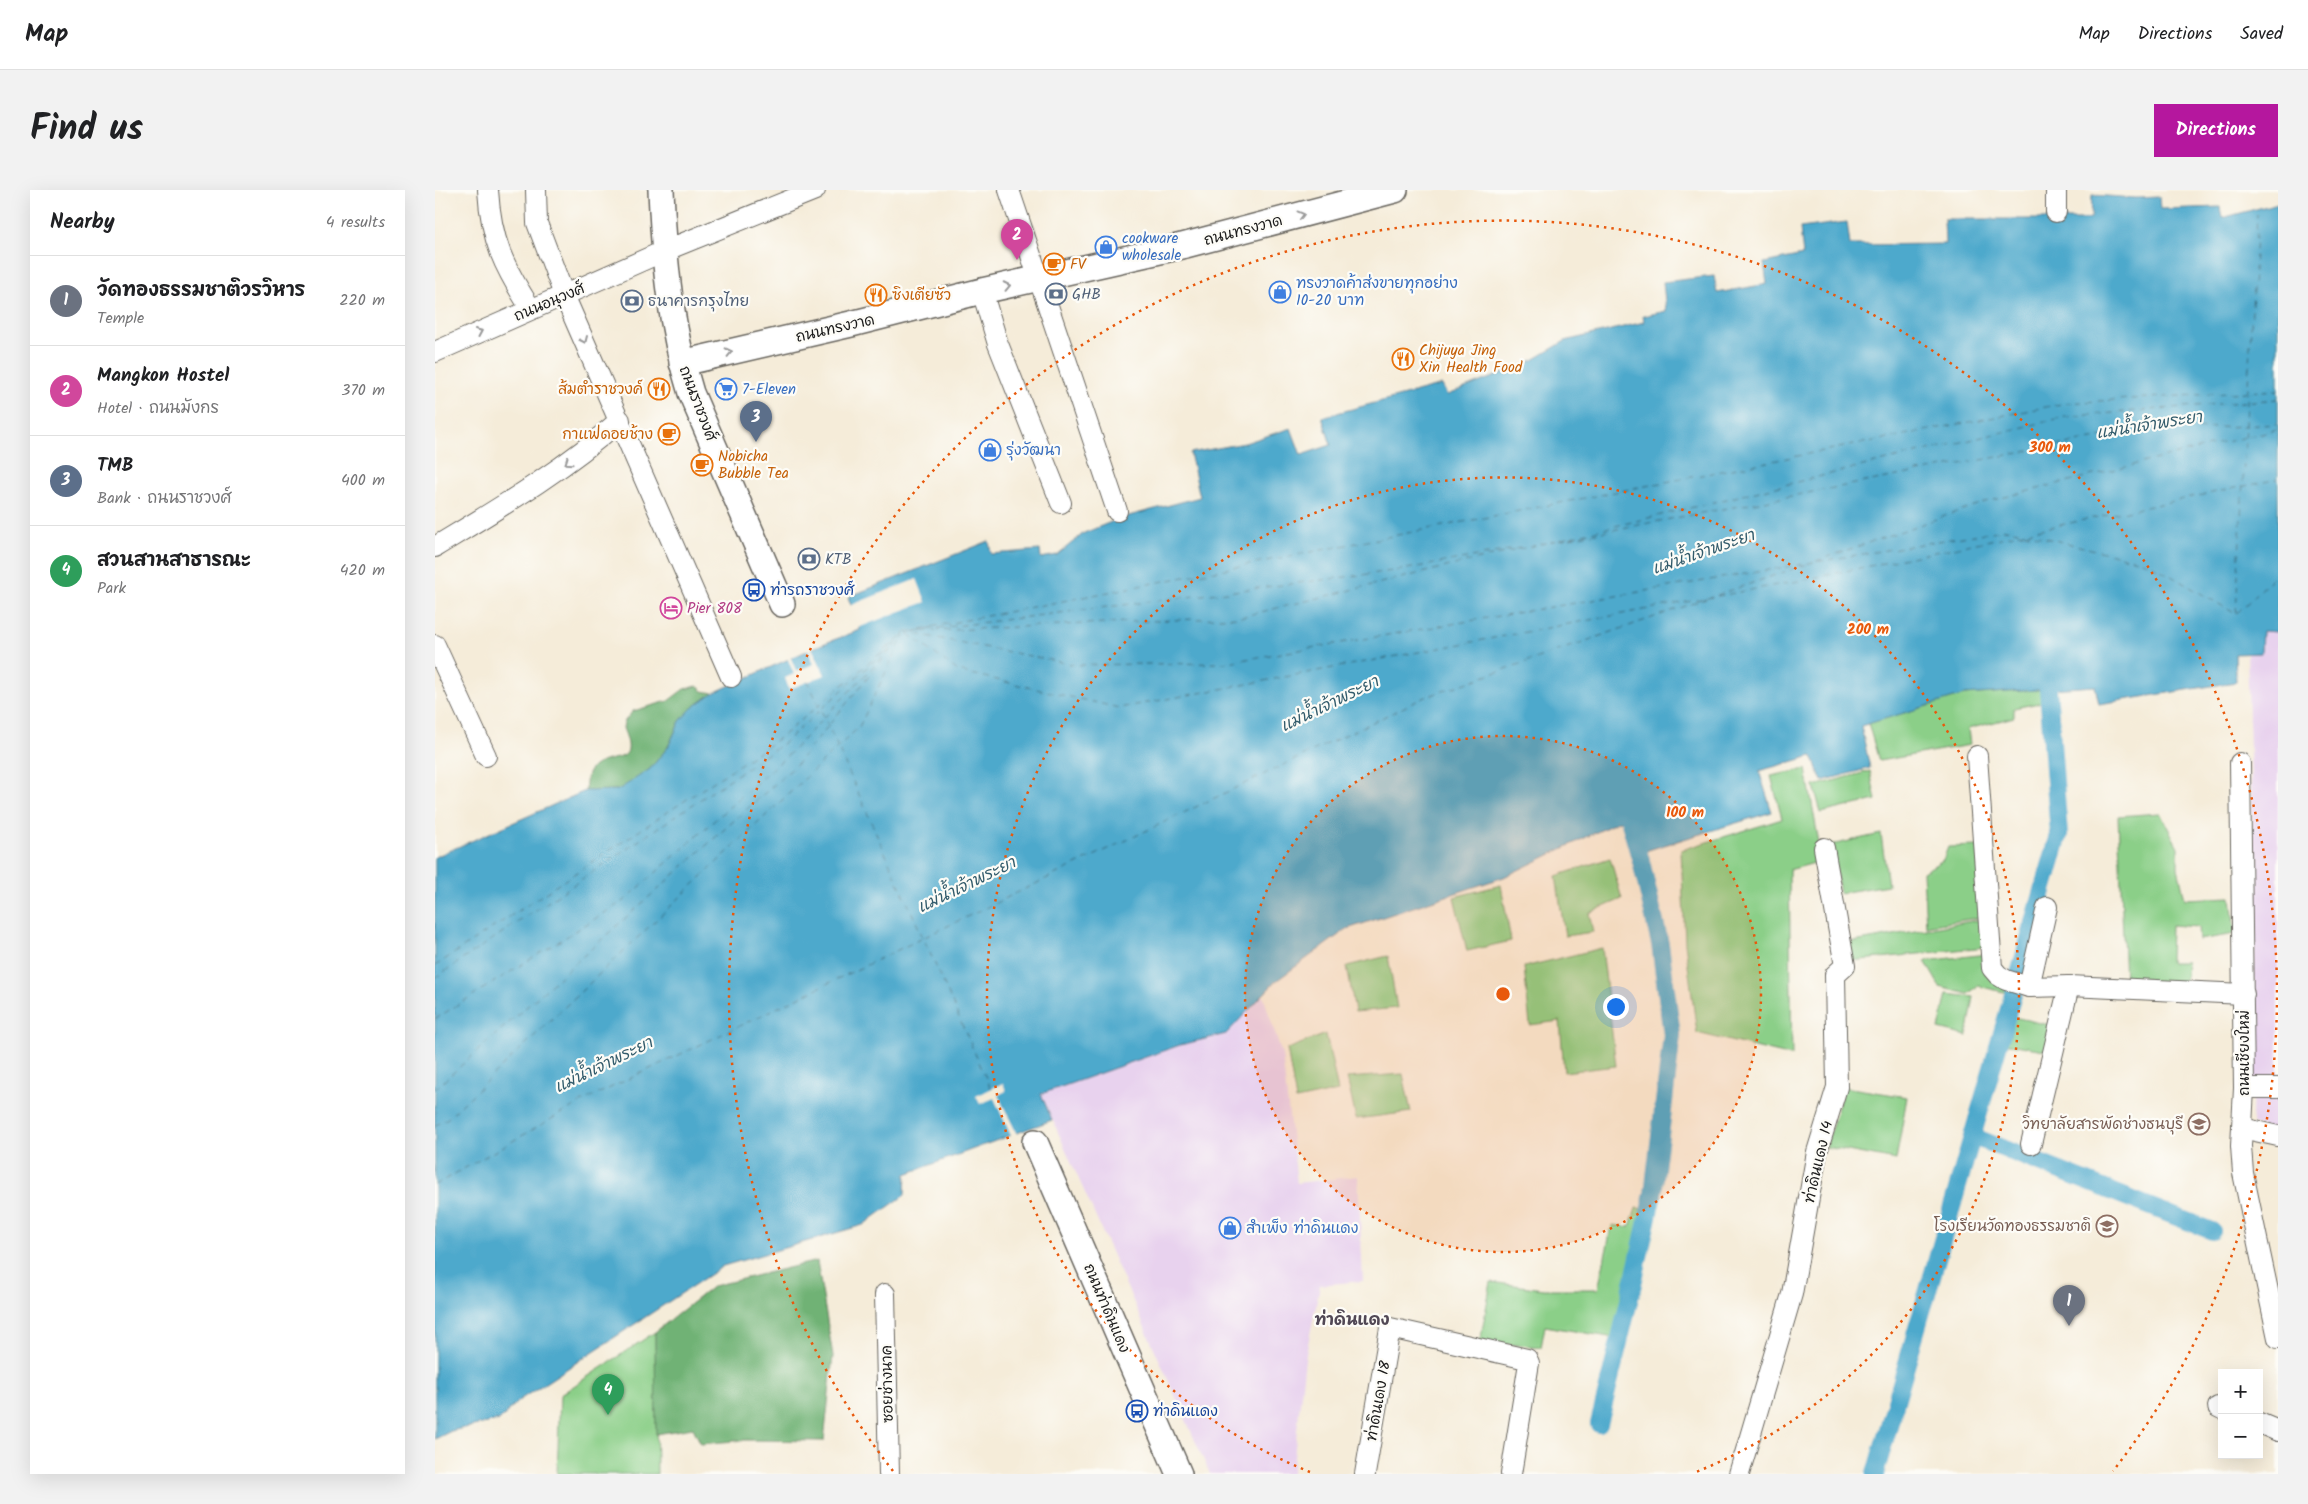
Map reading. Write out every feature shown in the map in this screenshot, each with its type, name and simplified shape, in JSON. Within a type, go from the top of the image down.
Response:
[{"type":"street","points":[[488,190],[490,212],[502,258],[510,277],[531,309]]},
{"type":"street","points":[[536,190],[537,223],[564,296],[620,420],[731,677]]},
{"type":"street","name":"ถนนราชวงศ์","points":[[661,190],[664,251],[675,338],[682,363],[691,393],[782,604]]},
{"type":"street","name":"ถนนอนุวงศ์","points":[[435,352],[664,251],[815,190]]},
{"type":"street","points":[[1009,190],[1117,510]]},
{"type":"street","name":"ถนนทรงวาด","points":[[682,363],[851,324],[982,291],[1198,242],[1395,190]]},
{"type":"street","points":[[2056,190],[2056,212]]},
{"type":"street","points":[[982,291],[998,344],[1061,503]]},
{"type":"street","points":[[435,546],[545,478],[590,447],[620,420]]},
{"type":"street","points":[[435,645],[486,756]]},
{"type":"street","points":[[1977,756],[1992,968],[1997,975],[2006,980],[2029,986],[2243,994]]},
{"type":"street","name":"ถนนเชียงใหม่","points":[[2240,763],[2245,1088],[2242,1128],[2243,1173],[2278,1338]]},
{"type":"street","name":"ท่าดินแดง 14","points":[[1739,1474],[1793,1294],[1817,1152],[1837,1087],[1835,975],[1845,966],[1824,848]]},
{"type":"street","points":[[2029,986],[2047,907]]},
{"type":"street","points":[[2031,1144],[2069,986]]},
{"type":"street","points":[[2245,1088],[2278,1088]]},
{"type":"street","points":[[2242,1128],[2278,1136]]},
{"type":"street","name":"ถนนท่าดินแดง","points":[[1035,1142],[1179,1474]]},
{"type":"street","name":"ซอยช่างนาค","points":[[885,1294],[889,1474]]},
{"type":"street","name":"ท่าดินเดง 18","points":[[1365,1474],[1390,1328],[1527,1359],[1529,1363],[1511,1474]]},
{"type":"street","points":[[2263,1425],[2278,1431]]},
{"type":"shaded area","points":[[2261,631],[2278,632],[2278,1132],[2252,1124],[2255,912],[2247,653],[2260,653]]},
{"type":"shaded area","name":"สำเพ็ง ท่าดินแดง","points":[[1263,995],[1282,1055],[1297,1183],[1358,1176],[1363,1281],[1320,1285],[1305,1359],[1292,1474],[1210,1474],[1041,1094],[1180,1045],[1226,1034]]},
{"type":"green space","points":[[697,686],[703,691],[713,693],[692,708],[680,721],[668,747],[650,769],[635,781],[618,790],[585,791],[586,781],[591,768],[626,753],[628,748],[623,728],[624,722],[633,711],[668,701],[684,689]]},
{"type":"green space","points":[[2048,689],[2049,701],[2014,708],[2014,717],[1968,729],[1970,745],[1879,761],[1868,723],[1964,695]]},
{"type":"green space","points":[[1806,769],[1822,861],[1789,870],[1792,1056],[1697,1033],[1685,943],[1681,850],[1782,819],[1771,776]]},
{"type":"green space","points":[[1870,771],[1876,800],[1821,813],[1814,786]]},
{"type":"green space","points":[[2160,813],[2178,847],[2178,868],[2185,899],[2231,897],[2235,934],[2199,940],[2198,927],[2171,925],[2170,962],[2187,962],[2185,985],[2125,982],[2118,816]]},
{"type":"green space","points":[[1881,834],[1888,885],[1840,893],[1831,845]]},
{"type":"green space","points":[[1978,846],[1983,917],[1926,926],[1923,872],[1943,860],[1948,847]]},
{"type":"green space","points":[[1610,858],[1622,899],[1589,913],[1593,932],[1565,936],[1556,876]]},
{"type":"green space","points":[[1501,885],[1511,941],[1467,951],[1454,897]]},
{"type":"green space","points":[[1983,919],[1985,947],[1851,961],[1848,943]]},
{"type":"green space","points":[[1602,948],[1616,1066],[1564,1072],[1560,1021],[1530,1025],[1524,967]]},
{"type":"green space","points":[[1988,954],[2011,986],[2008,993],[1978,986],[1968,994],[1940,987],[1925,961]]},
{"type":"green space","points":[[1388,956],[1397,1008],[1355,1012],[1347,966]]},
{"type":"green space","points":[[1947,994],[1974,997],[1967,1036],[1939,1029]]},
{"type":"green space","points":[[2009,1016],[2054,1026],[2050,1051],[2004,1043]]},
{"type":"green space","points":[[1326,1034],[1338,1091],[1296,1100],[1287,1049]]},
{"type":"green space","points":[[1403,1074],[1411,1112],[1356,1119],[1347,1078]]},
{"type":"green space","points":[[1844,1087],[1907,1097],[1896,1160],[1826,1147]]},
{"type":"green space","points":[[1636,1208],[1647,1209],[1615,1338],[1545,1326],[1541,1347],[1480,1342],[1491,1282],[1543,1289],[1598,1289],[1612,1225],[1630,1227]]},
{"type":"green space","points":[[817,1261],[833,1356],[824,1441],[745,1440],[701,1444],[693,1428],[656,1434],[655,1332],[713,1286]]},
{"type":"green space","points":[[655,1332],[657,1474],[557,1474],[560,1395]]},
{"type":"water","name":"แม่น้ำเจ้าพระยา","points":[[2092,195],[2136,198],[2159,197],[2160,209],[2220,207],[2222,218],[2278,203],[2278,632],[2262,631],[2261,653],[2235,654],[2236,682],[2099,704],[2095,686],[1964,695],[1861,726],[1870,768],[1822,781],[1812,756],[1759,771],[1772,812],[1645,851],[1628,817],[1504,877],[1347,929],[1276,981],[1226,1034],[1180,1045],[1041,1094],[1052,1120],[906,1174],[905,1195],[863,1225],[723,1266],[518,1401],[500,1420],[451,1431],[435,1439],[435,857],[585,791],[618,790],[650,769],[668,747],[680,721],[692,708],[713,693],[820,645],[860,630],[848,597],[989,541],[991,554],[1040,550],[1041,558],[1057,555],[1084,533],[1121,518],[1200,497],[1190,453],[1245,443],[1291,428],[1301,455],[1331,445],[1322,417],[1442,385],[1447,395],[1526,364],[1565,341],[1644,322],[1643,316],[1666,311],[1663,282],[1714,276],[1717,293],[1767,284],[1764,263],[1803,255],[1800,228],[1847,222],[1850,245],[1945,244],[1944,219],[2091,219]]},
{"type":"pier","points":[[917,579],[926,602],[815,645],[857,628],[849,606]]},
{"type":"pier","points":[[811,646],[825,675],[789,689],[785,678],[794,674],[787,657],[790,656],[796,671],[814,664],[808,648]]},
{"type":"pier","points":[[1003,1083],[1006,1091],[998,1095],[1018,1136],[1012,1138],[994,1098],[980,1104],[976,1096]]},
{"type":"waterway","points":[[1875,1474],[2059,835],[2048,689]]},
{"type":"waterway","points":[[1599,1424],[1653,1194],[1672,1035],[1660,944],[1641,861],[1622,795]]},
{"type":"waterway","points":[[1974,1137],[2212,1231]]},
{"type":"ferry route","points":[[2236,613],[2257,214]]},
{"type":"ferry route","points":[[921,629],[2066,403],[2278,390]]},
{"type":"ferry route","points":[[2278,399],[2065,417],[1240,617],[906,632],[1076,665],[1223,663],[2009,529],[2149,563],[2236,614],[2278,573]]},
{"type":"ferry route","points":[[1559,540],[2124,433],[2278,424]]},
{"type":"ferry route","points":[[1816,561],[1985,502],[2278,429]]},
{"type":"ferry route","points":[[2027,532],[2278,479]]},
{"type":"ferry route","points":[[908,634],[958,671],[1119,708],[1804,580],[2023,533]]},
{"type":"ferry route","points":[[916,631],[1401,570],[1526,547]]},
{"type":"ferry route","points":[[1717,595],[1808,564]]},
{"type":"ferry route","points":[[435,1185],[585,1100],[1423,698],[1706,599]]},
{"type":"ferry route","points":[[435,978],[784,743],[905,633]]},
{"type":"ferry route","points":[[435,1126],[448,1118],[859,727],[905,633]]},
{"type":"ferry route","points":[[435,1089],[796,765],[902,636]]},
{"type":"ferry route","points":[[435,1019],[625,900],[789,754],[897,642]]},
{"type":"ferry route","points":[[435,966],[781,737],[889,646]]},
{"type":"ferry route","points":[[808,681],[991,1089]]},
{"type":"place","name":"cookware wholesale","points":[[1106,247]]},
{"type":"place","name":"Mangkon Hostel","points":[[1017,260]]},
{"type":"place","name":"FV","points":[[1054,264]]},
{"type":"place","name":"ทรงวาดค้าส่งขายทุกอย่าง 10-20 บาท","points":[[1280,292]]},
{"type":"place","name":"GHB","points":[[1056,294]]},
{"type":"place","name":"ซิงเตียซัว","points":[[876,295]]},
{"type":"place","name":"ธนาคารกรุงไทย","points":[[632,301]]},
{"type":"place","name":"Chijuya Jing Xin Health Food","points":[[1403,359]]},
{"type":"place","name":"ส้มตำราชวงค์","points":[[659,389]]},
{"type":"place","name":"7-Eleven","points":[[726,389]]},
{"type":"place","name":"กาแฟดอยช้าง","points":[[669,434]]},
{"type":"place","name":"TMB","points":[[756,442]]},
{"type":"place","name":"รุ่งวัฒนา","points":[[990,450]]},
{"type":"place","name":"Nobicha Bubble Tea","points":[[702,465]]},
{"type":"place","name":"KTB","points":[[809,559]]},
{"type":"place","name":"ท่ารถราชวงศ์","points":[[754,590]]},
{"type":"place","name":"Pier 808","points":[[671,608]]},
{"type":"place","name":"วิทยาลัยสารพัดช่างธนบุรี","points":[[2199,1124]]},
{"type":"place","name":"โรงเรียนวัดทองธรรมชาติ","points":[[2107,1226]]},
{"type":"place","name":"สำเพ็ง ท่าดินแดง","points":[[1230,1228]]},
{"type":"place","name":"วัดทองธรรมชาติวรวิหาร","points":[[2069,1326]]},
{"type":"place","name":"ท่าดินแดง","points":[[1137,1411]]},
{"type":"place","name":"สวนสานสาธารณะ","points":[[608,1415]]},
{"type":"district","name":"ท่าดินแดง","points":[[1352,1319]]}]
